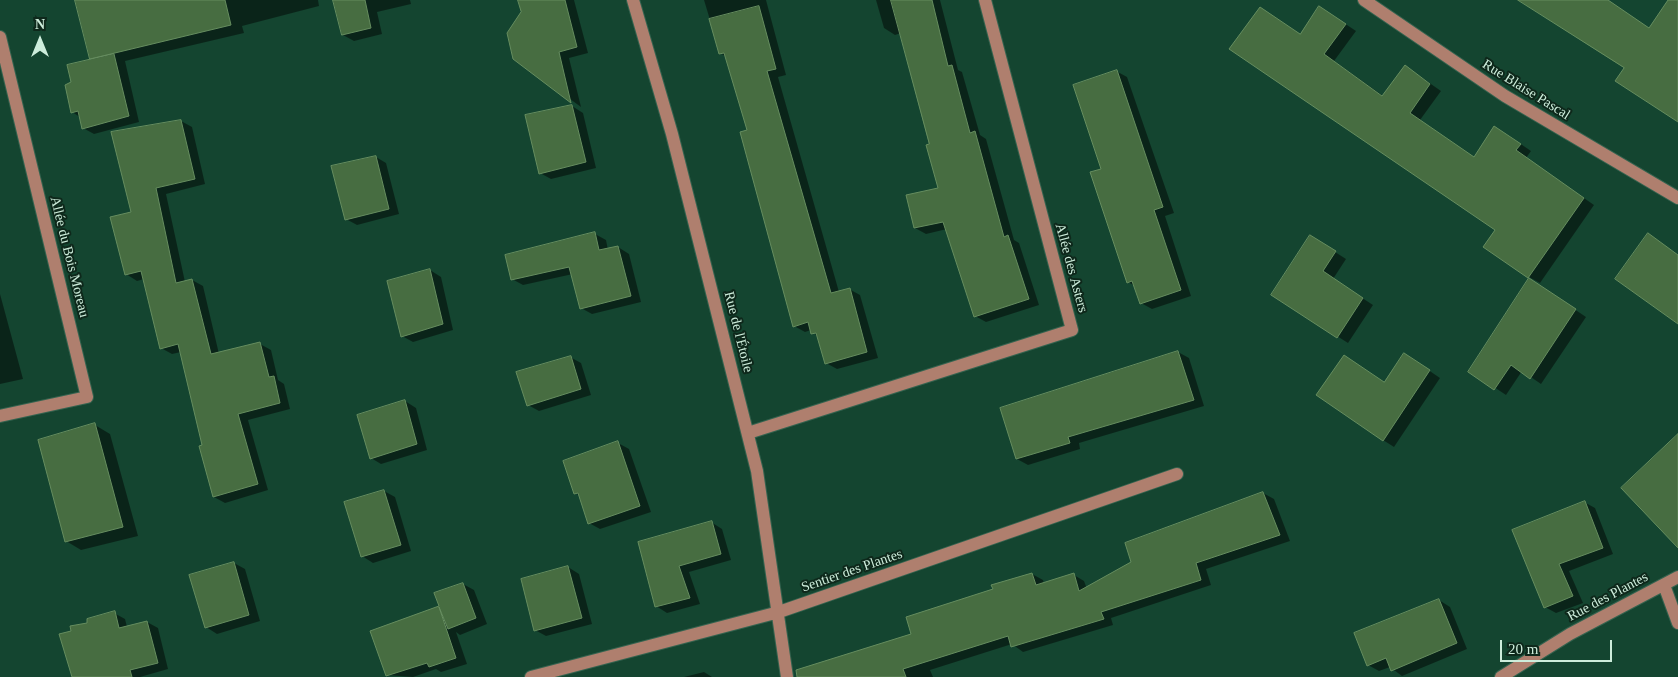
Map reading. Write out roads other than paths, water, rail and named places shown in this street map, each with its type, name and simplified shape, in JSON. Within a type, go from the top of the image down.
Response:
[{"type":"street","name":"Rue de l'Étoile","points":[[633,0],[672,134],[757,471],[788,677]]},
{"type":"street","name":"Allée des Asters","points":[[748,433],[1072,330],[985,0]]},
{"type":"street","name":"Rue Blaise Pascal","points":[[1364,0],[1505,96],[1678,198]]},
{"type":"street","name":"Allée du Bois Moreau","points":[[0,37],[87,397],[0,416]]},
{"type":"street","name":"Sentier des Plantes","points":[[531,677],[779,612],[1177,474]]},
{"type":"street","name":"Rue des Plantes","points":[[1501,677],[1570,634],[1678,577]]},
{"type":"street","points":[[1664,585],[1678,623]]}]
